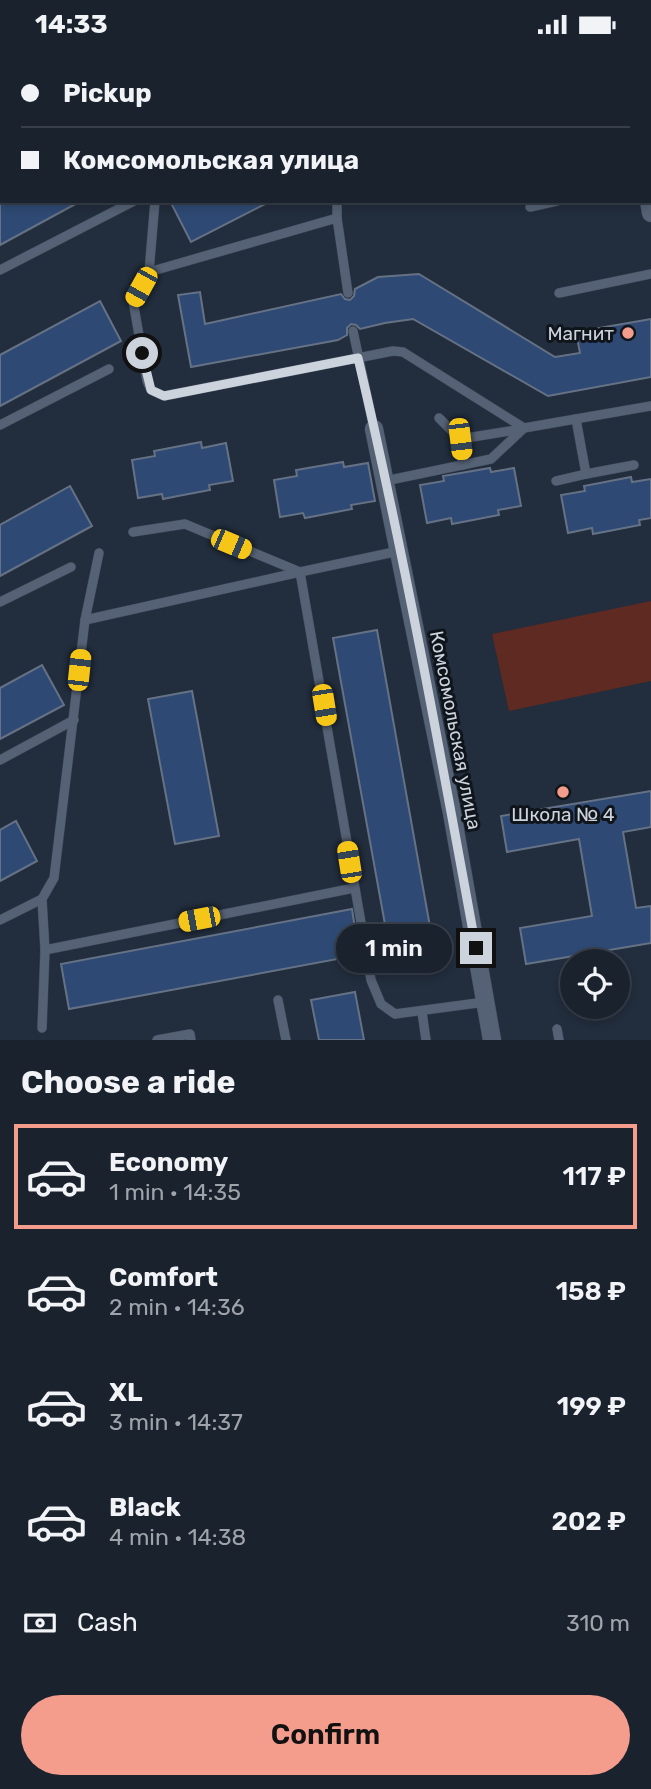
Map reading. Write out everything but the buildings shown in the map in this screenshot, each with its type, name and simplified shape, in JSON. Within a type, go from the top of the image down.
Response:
[{"type":"street","name":"Комсомольская улица","points":[[374,429],[452,813],[492,1040]]},
{"type":"lane","points":[[0,270],[130,203]]},
{"type":"lane","points":[[155,203],[149,272],[133,301],[147,381],[151,390],[164,396],[393,351],[403,352],[524,428]]},
{"type":"lane","points":[[337,203],[348,293]]},
{"type":"lane","points":[[530,207],[548,203]]},
{"type":"lane","points":[[149,272],[337,218]]},
{"type":"lane","points":[[559,293],[651,274]]},
{"type":"lane","points":[[353,331],[374,429]]},
{"type":"lane","points":[[0,425],[109,369]]},
{"type":"lane","points":[[460,439],[651,405]]},
{"type":"lane","points":[[439,418],[460,439],[463,465]]},
{"type":"lane","points":[[576,419],[586,474]]},
{"type":"lane","points":[[385,481],[491,459],[524,428]]},
{"type":"lane","points":[[556,481],[634,465]]},
{"type":"lane","points":[[133,532],[186,524],[300,572]]},
{"type":"lane","points":[[85,620],[400,551]]},
{"type":"lane","points":[[42,1028],[45,950],[42,899],[54,878],[85,620],[99,553]]},
{"type":"lane","points":[[0,602],[71,567]]},
{"type":"lane","points":[[300,572],[371,980],[381,1004],[395,1014],[485,1002]]},
{"type":"lane","points":[[0,760],[74,720]]},
{"type":"lane","points":[[45,950],[354,888]]},
{"type":"lane","points":[[0,920],[42,899]]},
{"type":"lane","points":[[278,1000],[286,1040]]},
{"type":"lane","points":[[422,1012],[426,1040]]},
{"type":"lane","points":[[557,1029],[559,1040]]},
{"type":"lane","points":[[157,1040],[190,1034],[191,1040]]},
{"type":"shaded area","points":[[651,601],[651,681],[509,711],[492,634]]},
{"type":"place","name":"Магнит","points":[[628,333]]},
{"type":"place","name":"Школа № 4","points":[[563,792]]},
{"type":"route","points":[[142,353],[151,390],[164,396],[358,358],[410,601],[476,948]]}]
